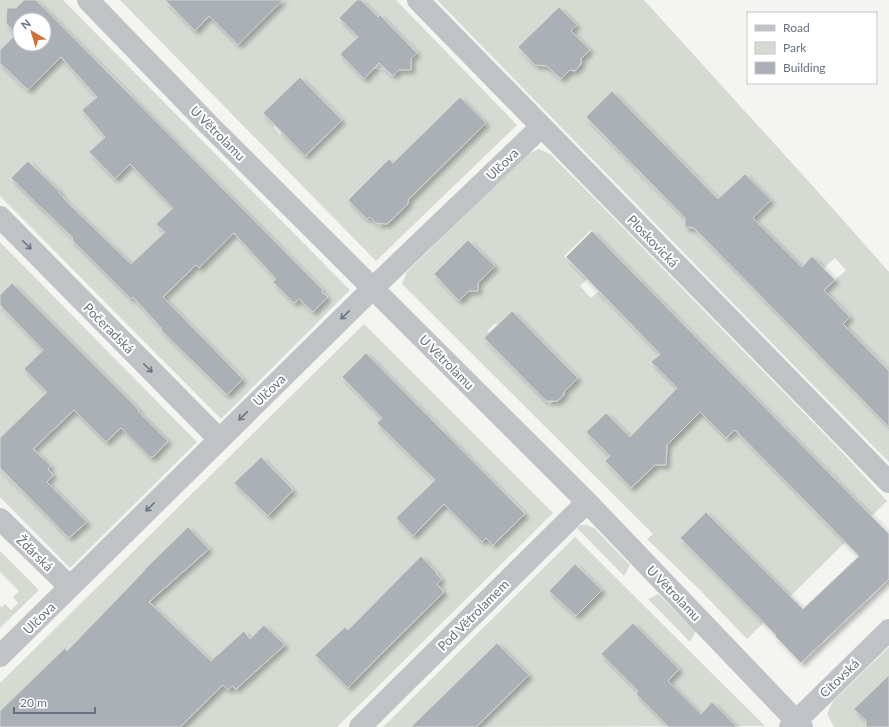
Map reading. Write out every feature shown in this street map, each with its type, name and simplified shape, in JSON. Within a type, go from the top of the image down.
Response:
[{"type":"street","name":"U Větrolamu","points":[[88,0],[209,125],[587,502],[796,725]]},
{"type":"street","name":"Ploskovická","points":[[418,0],[889,482]]},
{"type":"street","name":"Ulčova","points":[[0,656],[373,288],[541,127]]},
{"type":"street","name":"Počeradská","points":[[0,217],[219,439]]},
{"type":"street","name":"Pod Větrolamem","points":[[360,727],[587,502]]},
{"type":"street","name":"Žďárská","points":[[0,519],[70,587]]},
{"type":"street","name":"Cítovská","points":[[796,725],[889,630]]},
{"type":"green space","points":[[0,0],[63,0],[350,290],[221,419],[0,196]]},
{"type":"green space","points":[[120,0],[178,0],[172,7],[195,30],[209,16],[238,45],[283,0],[357,0],[358,37],[340,54],[364,79],[373,69],[386,70],[393,76],[399,70],[411,70],[411,59],[417,53],[380,15],[378,17],[361,0],[396,0],[517,125],[376,261]],"holes":[[[300,77],[342,120],[305,156],[282,133],[280,135],[273,127],[275,126],[263,113]],[[460,97],[486,123],[444,165],[418,138]],[[389,159],[419,189],[387,224],[383,224],[380,227],[370,217],[367,219],[348,199]]]},
{"type":"green space","points":[[437,0],[644,0],[889,272],[889,462]],"holes":[[[559,7],[577,25],[571,31],[590,50],[581,59],[581,64],[575,70],[570,70],[561,79],[547,66],[535,65],[518,47]],[[612,91],[631,155],[627,159],[586,117]],[[678,158],[718,199],[745,174],[771,200],[718,252],[694,228],[689,227],[685,223],[685,218],[651,184]],[[812,257],[824,268],[835,258],[846,270],[824,290],[850,317],[816,351],[802,267]]]},
{"type":"green space","points":[[539,149],[550,154],[840,450],[887,501],[747,639],[699,589],[647,539],[653,534],[402,284],[407,272],[527,154]],"holes":[[[591,230],[660,301],[633,327],[599,291],[591,298],[580,286],[587,279],[564,256]],[[468,240],[495,266],[478,283],[478,287],[473,291],[469,291],[459,301],[434,274]],[[512,311],[578,378],[564,392],[564,396],[558,401],[554,401],[550,405],[484,338],[489,334],[488,330],[494,324],[498,324]],[[687,327],[713,354],[683,383],[706,406],[736,378],[761,404],[726,438],[700,412],[686,426],[663,403],[677,388],[651,362]],[[606,413],[630,437],[637,430],[655,448],[631,488],[605,461],[610,456],[586,432]],[[762,457],[857,502],[831,528]],[[707,512],[776,582],[750,608],[680,538]]]},
{"type":"green space","points":[[0,242],[197,442],[70,568],[0,497]]},
{"type":"green space","points":[[364,324],[553,513],[337,727],[0,727],[0,683]]},
{"type":"green space","points":[[581,525],[594,528],[630,565],[624,576],[577,528]]},
{"type":"green space","points":[[575,537],[765,726],[383,727]]},
{"type":"green space","points":[[0,551],[39,590],[0,628],[0,606],[2,607],[5,604],[11,610],[18,603],[13,597],[19,591],[0,572]]},
{"type":"green space","points":[[658,594],[696,631],[690,642],[648,599]]},
{"type":"green space","points":[[889,647],[889,675],[854,709],[866,721],[867,727],[834,727],[827,714],[833,701]]},
{"type":"building","points":[[24,0],[36,0],[48,12],[12,12],[12,30],[6,23],[7,8],[16,8]]},
{"type":"building","points":[[165,0],[283,0],[238,45],[209,16],[195,31]]},
{"type":"building","points":[[357,0],[361,0],[378,17],[380,15],[417,53],[411,59],[411,70],[399,70],[393,76],[379,63],[364,79],[340,54],[358,37],[339,18]]},
{"type":"building","points":[[559,7],[577,25],[571,31],[590,50],[581,59],[581,64],[575,71],[570,70],[561,79],[547,66],[535,65],[518,47]]},
{"type":"building","points":[[52,16],[323,290],[322,292],[328,297],[313,312],[299,299],[294,303],[273,282],[276,279],[234,233],[199,268],[196,265],[163,297],[243,379],[227,395],[161,330],[162,329],[133,297],[131,299],[72,240],[73,238],[11,178],[28,161],[60,192],[59,193],[64,199],[131,264],[165,232],[156,224],[173,208],[130,164],[115,179],[89,152],[105,137],[82,110],[97,97],[61,57],[28,90],[0,63],[0,50],[12,38],[12,52],[52,52]]},
{"type":"building","points":[[300,77],[342,120],[305,156],[263,113]]},
{"type":"building","points":[[612,91],[718,199],[745,174],[771,200],[753,218],[802,267],[812,256],[835,280],[824,290],[850,317],[843,324],[889,371],[889,427],[694,228],[685,227],[685,218],[586,117]]},
{"type":"building","points":[[460,97],[486,123],[408,200],[408,204],[387,224],[376,223],[370,217],[367,219],[348,200],[389,159],[393,163]]},
{"type":"building","points":[[592,231],[889,534],[889,579],[801,663],[775,636],[776,635],[680,538],[706,512],[803,609],[859,556],[735,430],[726,438],[700,412],[667,445],[666,465],[655,465],[631,488],[605,461],[610,456],[586,432],[606,413],[630,437],[677,388],[651,362],[660,354],[566,257]]},
{"type":"building","points":[[468,240],[495,266],[478,283],[478,291],[469,291],[459,301],[434,274]]},
{"type":"building","points":[[12,283],[168,441],[151,458],[121,428],[106,442],[74,410],[33,449],[51,466],[48,469],[53,475],[47,482],[87,522],[69,538],[0,468],[0,438],[47,392],[24,369],[43,350],[0,305],[0,295]]},
{"type":"building","points":[[512,311],[578,378],[564,392],[564,395],[558,401],[546,401],[484,338]]},
{"type":"building","points":[[366,353],[525,514],[493,545],[486,538],[482,542],[444,504],[413,536],[396,518],[435,480],[377,423],[382,418],[342,377]]},
{"type":"building","points":[[261,457],[293,490],[268,516],[234,483]]},
{"type":"building","points":[[188,527],[209,549],[149,602],[211,661],[244,631],[250,639],[264,625],[285,645],[236,689],[232,686],[228,690],[223,685],[180,727],[0,727],[0,711],[65,648],[67,651],[145,569]]},
{"type":"building","points":[[421,556],[442,579],[437,584],[444,592],[348,688],[315,655],[345,627],[348,630]]},
{"type":"building","points":[[575,564],[602,590],[576,616],[549,591]]},
{"type":"building","points":[[633,623],[679,669],[668,681],[701,714],[712,702],[737,727],[669,727],[636,694],[638,691],[601,654]]},
{"type":"building","points":[[497,643],[529,675],[476,727],[411,727]]},
{"type":"building","points":[[889,675],[889,727],[866,727],[866,721],[854,709]]}]
